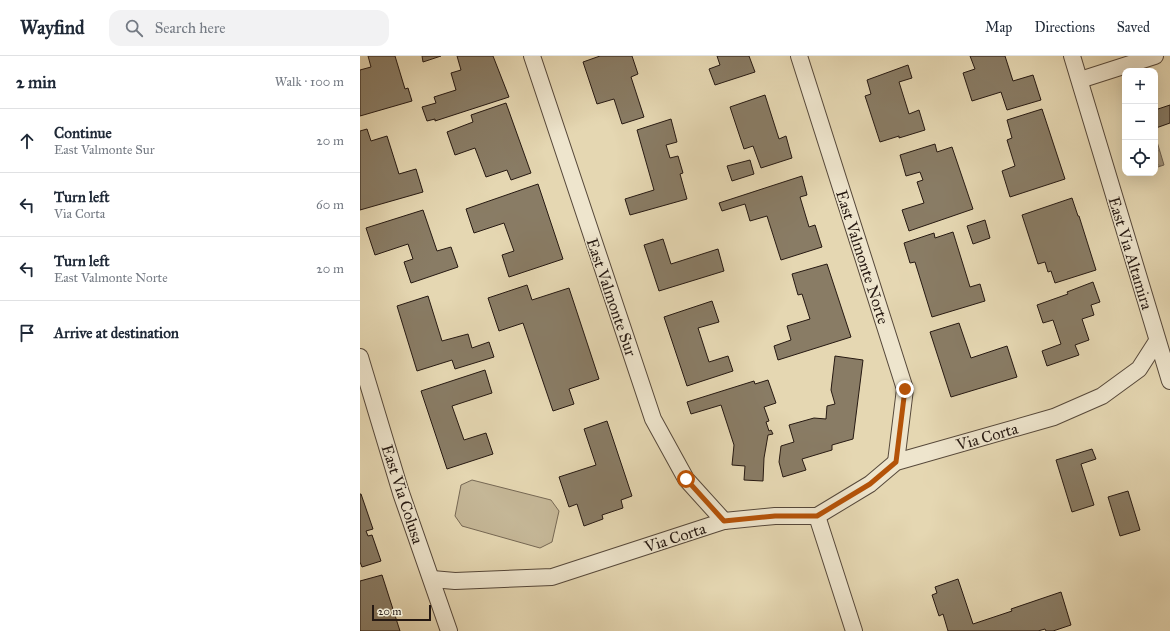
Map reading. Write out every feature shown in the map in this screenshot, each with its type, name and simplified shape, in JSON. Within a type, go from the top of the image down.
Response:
[{"type":"street","name":"East Valmonte Sur","points":[[532,56],[653,419],[686,479],[724,521]]},
{"type":"street","name":"East Valmonte Norte","points":[[799,56],[905,389],[896,462]]},
{"type":"street","name":"East Via Altamira","points":[[1072,56],[1170,381]]},
{"type":"street","points":[[1080,80],[1155,56]]},
{"type":"street","name":"Via Corta","points":[[432,579],[455,581],[552,577],[724,521],[775,516],[817,516],[870,484],[896,462],[1054,417],[1102,396],[1139,369],[1158,341]]},
{"type":"street","name":"East Via Colusa","points":[[360,357],[412,526],[432,579],[449,631]]},
{"type":"street","points":[[817,516],[854,631]]},
{"type":"shaded area","points":[[472,480],[551,500],[559,511],[552,542],[540,548],[462,526],[455,516],[461,485]]},
{"type":"water","points":[[1158,145],[1164,165],[1158,167]]},
{"type":"building","points":[[368,56],[395,56],[405,89],[408,88],[412,101],[360,116],[360,70],[371,67]]},
{"type":"building","points":[[422,56],[441,56],[423,62]]},
{"type":"building","points":[[457,56],[493,56],[509,97],[435,121],[435,119],[427,121],[422,107],[436,103],[434,97],[456,90],[451,73],[461,70]]},
{"type":"building","points":[[600,56],[632,56],[638,74],[631,77],[644,117],[622,124],[614,99],[597,104],[583,62]]},
{"type":"building","points":[[717,56],[749,56],[755,72],[715,85],[709,69],[720,65]]},
{"type":"building","points":[[970,56],[1005,56],[1013,81],[1033,75],[1041,100],[1007,110],[1001,92],[972,101],[963,73],[975,69]]},
{"type":"building","points":[[908,65],[912,78],[899,82],[909,114],[919,110],[925,130],[880,142],[865,96],[871,94],[867,80]]},
{"type":"building","points":[[765,95],[779,139],[786,136],[792,158],[761,168],[753,146],[744,149],[730,107]]},
{"type":"building","points":[[506,103],[531,173],[511,180],[507,170],[486,177],[475,148],[455,155],[447,132],[473,122],[471,115]]},
{"type":"building","points":[[1170,105],[1170,123],[1158,127],[1158,109]]},
{"type":"building","points":[[1042,109],[1065,179],[1010,197],[1002,171],[1015,166],[1007,140],[1012,138],[1007,120]]},
{"type":"building","points":[[671,119],[677,142],[666,145],[670,158],[678,156],[683,173],[680,174],[687,199],[630,215],[625,199],[654,190],[637,130]]},
{"type":"building","points":[[367,129],[371,141],[387,136],[399,174],[416,169],[423,192],[360,210],[360,131]]},
{"type":"building","points":[[935,144],[937,152],[952,147],[973,209],[909,231],[902,210],[924,203],[917,182],[923,180],[920,172],[906,176],[900,155]]},
{"type":"building","points":[[750,160],[754,174],[732,181],[727,166]]},
{"type":"building","points":[[802,176],[807,195],[800,197],[809,227],[815,225],[822,247],[781,260],[767,216],[750,221],[745,204],[722,211],[719,203]]},
{"type":"building","points":[[538,184],[563,259],[509,277],[502,255],[514,251],[504,223],[474,233],[466,209]]},
{"type":"building","points":[[1072,198],[1096,270],[1055,283],[1051,271],[1048,272],[1045,262],[1038,264],[1022,215]]},
{"type":"building","points":[[423,210],[437,251],[451,247],[458,267],[411,283],[404,262],[413,259],[408,244],[375,255],[366,228]]},
{"type":"building","points":[[985,220],[990,238],[973,244],[967,226]]},
{"type":"building","points":[[953,232],[970,287],[980,284],[985,301],[932,317],[915,262],[910,263],[904,243],[934,233],[935,238]]},
{"type":"building","points":[[663,239],[671,264],[718,249],[724,271],[659,291],[644,245]]},
{"type":"building","points":[[827,264],[851,337],[778,360],[774,346],[791,340],[787,326],[810,319],[802,294],[798,295],[792,274]]},
{"type":"building","points":[[1093,282],[1100,302],[1091,305],[1094,315],[1082,319],[1089,340],[1075,345],[1079,355],[1047,366],[1042,351],[1061,344],[1053,320],[1043,323],[1037,305],[1068,294],[1067,292]]},
{"type":"building","points":[[527,285],[532,300],[569,288],[599,379],[569,389],[574,404],[553,411],[523,323],[499,331],[488,298]]},
{"type":"building","points":[[428,296],[442,341],[468,334],[472,348],[489,342],[494,357],[455,369],[452,360],[417,371],[397,306]]},
{"type":"building","points":[[712,301],[719,322],[698,328],[709,362],[728,356],[733,371],[687,386],[664,317]]},
{"type":"building","points":[[959,323],[971,358],[1007,346],[1017,377],[951,397],[930,332]]},
{"type":"building","points":[[835,356],[863,360],[853,439],[832,445],[832,450],[802,459],[806,470],[783,477],[779,462],[781,446],[794,442],[789,425],[814,418],[826,419],[827,406],[835,404],[831,390]]},
{"type":"building","points":[[485,370],[492,393],[452,406],[464,440],[486,433],[493,454],[447,469],[421,391]]},
{"type":"building","points":[[768,380],[776,403],[764,407],[769,421],[766,422],[769,431],[771,430],[773,434],[768,435],[764,458],[763,481],[744,480],[745,466],[732,465],[734,445],[721,405],[691,414],[687,402],[754,381],[755,384]]},
{"type":"building","points":[[607,421],[632,496],[621,500],[623,508],[602,515],[603,519],[584,526],[577,504],[569,507],[559,477],[596,465],[584,429]]},
{"type":"building","points":[[1092,449],[1096,459],[1081,464],[1094,505],[1072,512],[1056,460]]},
{"type":"building","points":[[1128,491],[1140,530],[1120,536],[1108,497]]},
{"type":"building","points":[[360,494],[373,529],[366,531],[368,536],[372,535],[381,561],[362,567],[360,562]]},
{"type":"building","points":[[382,575],[400,631],[360,631],[360,581]]},
{"type":"building","points":[[958,579],[973,624],[1061,592],[1071,625],[1053,631],[1046,631],[1045,629],[1038,631],[948,631],[943,614],[939,616],[932,595],[937,593],[935,587]]},
{"type":"route","points":[[686,479],[724,521],[775,516],[817,516],[870,484],[896,462],[905,389]]}]
